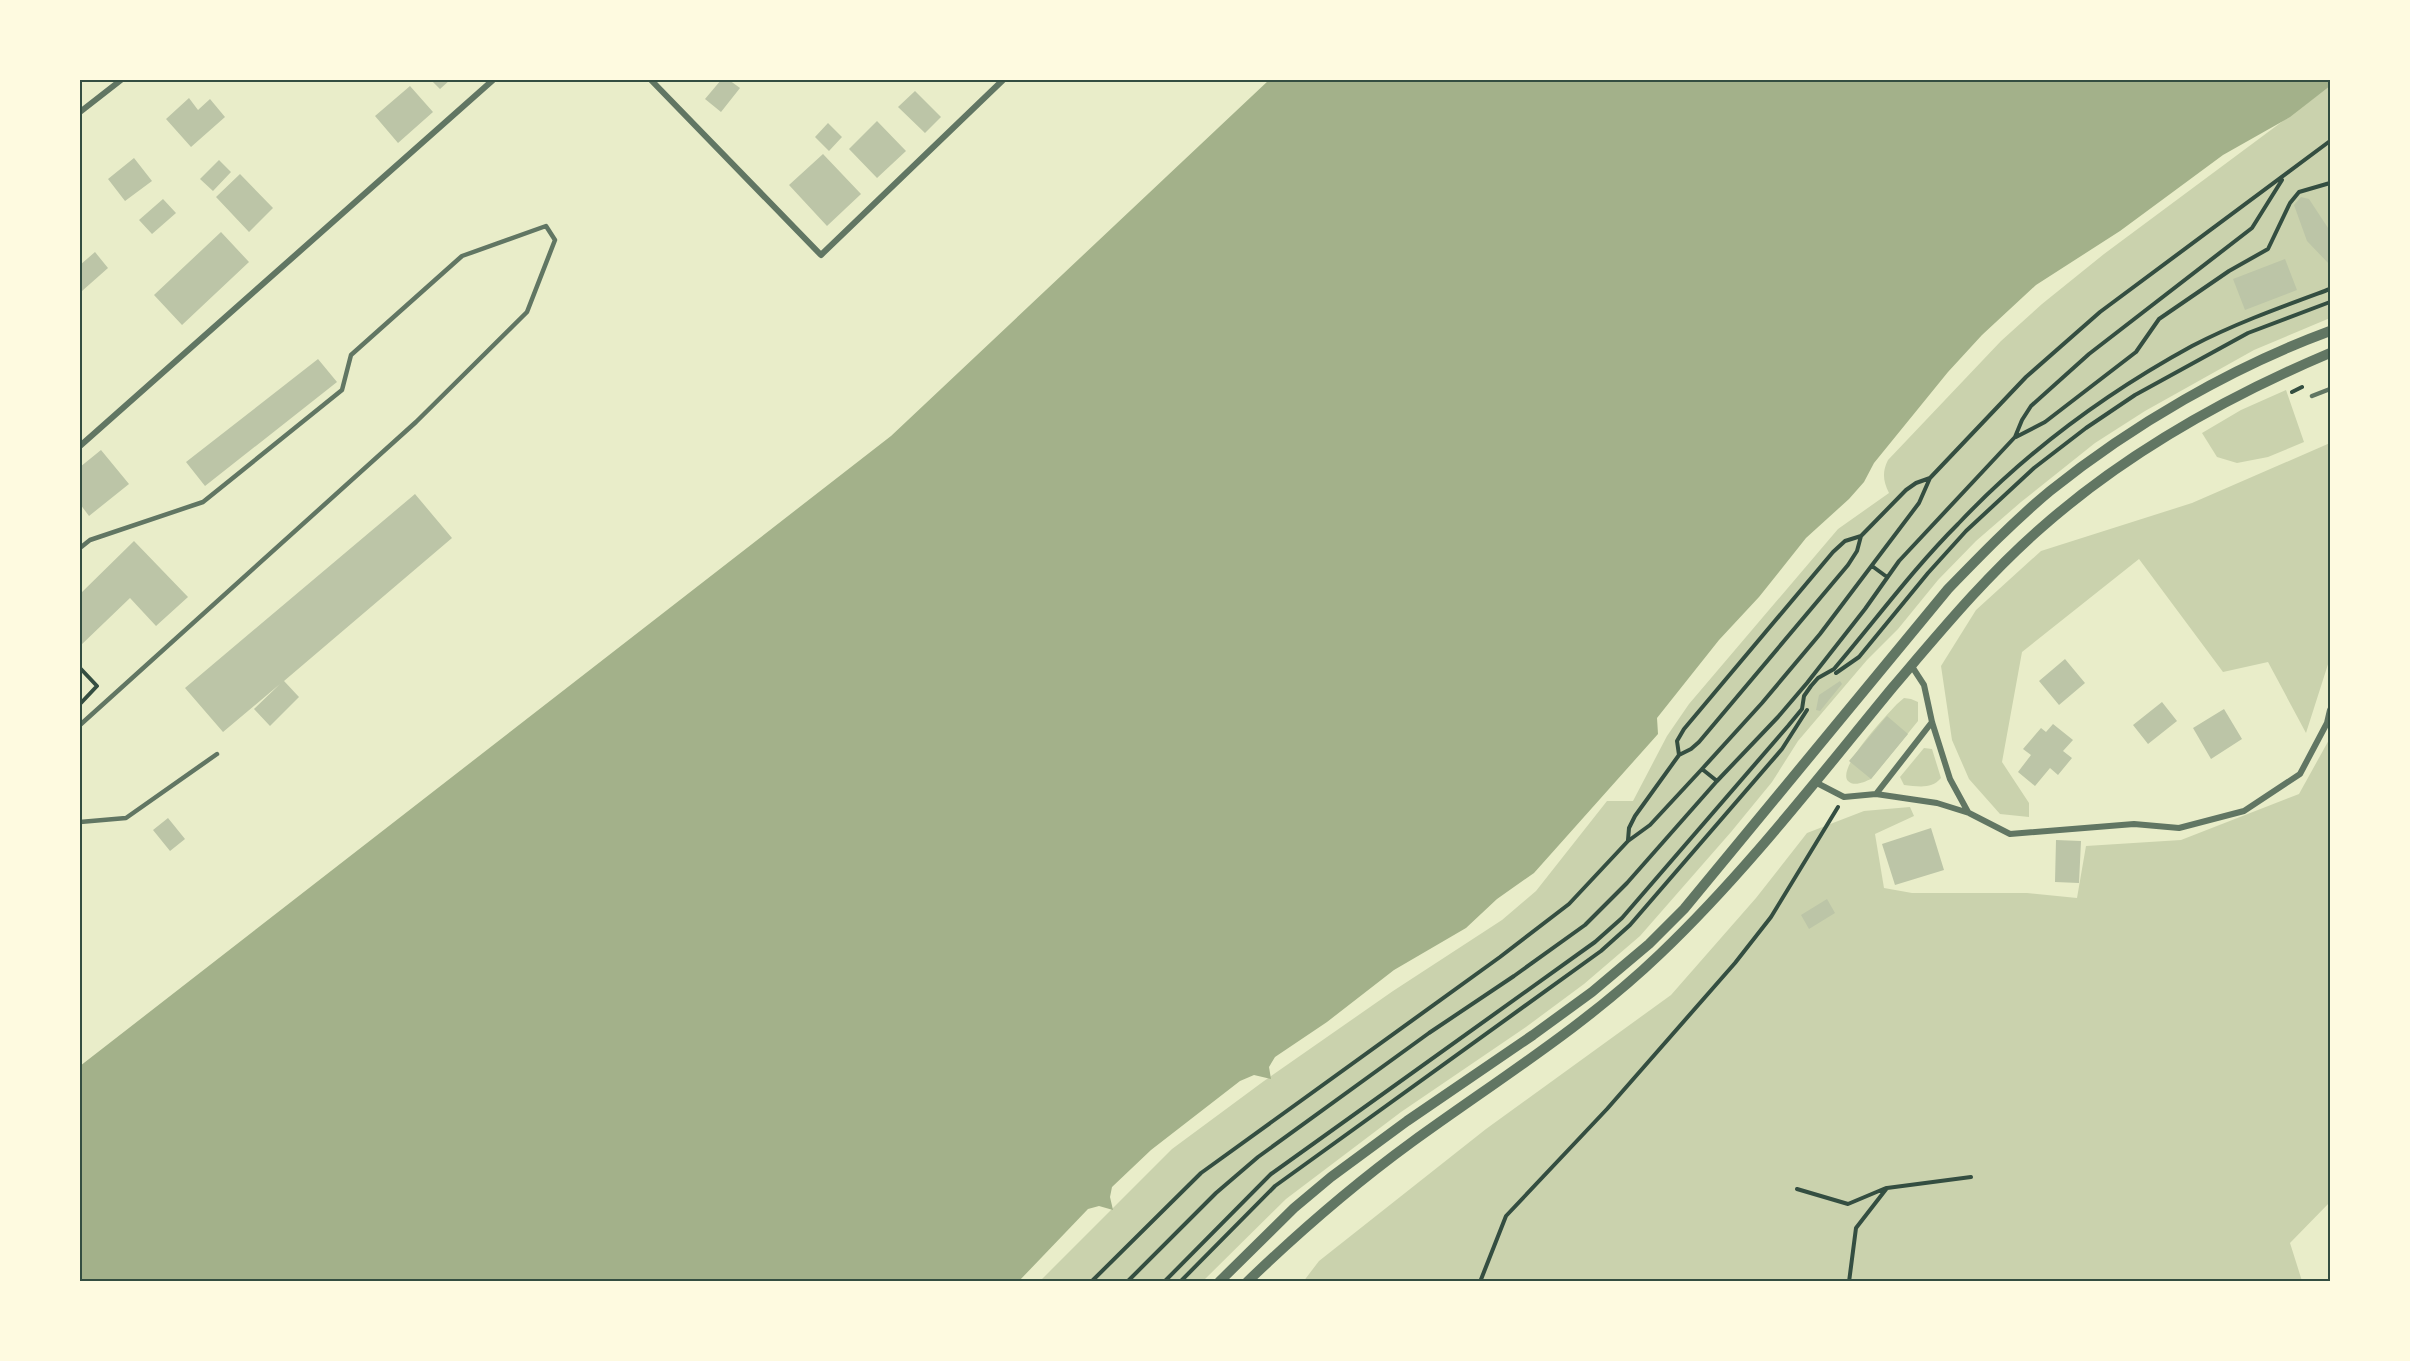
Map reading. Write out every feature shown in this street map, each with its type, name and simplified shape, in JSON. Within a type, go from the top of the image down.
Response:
[{"type":"street","points":[[80,112],[121,80]]},
{"type":"street","points":[[80,446],[493,80]]},
{"type":"street","points":[[651,80],[821,255],[1003,80]]},
{"type":"street","points":[[1219,1281],[1294,1208],[1331,1178],[1407,1121],[1592,992],[1648,944],[1684,909],[1948,589],[1985,550],[2028,511],[2103,451],[2152,420],[2212,385],[2299,343],[2331,331]]},
{"type":"street","points":[[2299,343],[2307,363]]},
{"type":"street","points":[[1247,1281],[1345,1192],[1414,1140],[1545,1049],[1635,977],[1696,919],[1815,782],[1965,603],[2048,522],[2116,470],[2221,404],[2331,353]]},
{"type":"street","points":[[1911,666],[1924,685],[1932,722],[1950,779],[1969,813]]},
{"type":"street","points":[[1815,782],[1844,797],[1876,794],[1936,803],[1969,813],[2010,834],[2133,824],[2179,828],[2244,811],[2300,774],[2327,723],[2331,710]]},
{"type":"street","points":[[1876,794],[1932,722]]},
{"type":"lane","points":[[80,548],[90,540],[203,502],[342,390],[351,355],[462,256],[546,226],[555,240],[527,312],[416,422],[80,725]]},
{"type":"lane","points":[[2312,396],[2331,389]]},
{"type":"lane","points":[[80,822],[126,818],[217,754]]},
{"type":"path","points":[[1091,1281],[1201,1173],[1500,957],[1569,904],[1628,841],[1650,825],[1770,694],[1820,634],[1919,503],[1930,478],[2026,377],[2100,312],[2331,141]]},
{"type":"path","points":[[2015,437],[2031,406],[2081,362],[2252,228],[2284,176]]},
{"type":"path","points":[[1127,1281],[1216,1193],[1258,1157],[1429,1033],[1585,925],[1627,884],[1717,781],[1809,685],[1899,561],[2015,437],[2045,422],[2136,352],[2159,319],[2229,271],[2268,249],[2290,203],[2299,192],[2331,183]]},
{"type":"path","points":[[1164,1281],[1271,1174],[1595,942],[1622,918],[1802,709],[1809,685],[1834,669],[1920,565],[2001,480],[2070,424],[2192,346],[2246,321],[2331,289]]},
{"type":"path","points":[[1679,755],[1677,741],[1691,720],[1833,552],[1845,541],[1861,536],[1906,490],[1930,478]]},
{"type":"path","points":[[1628,841],[1629,828],[1635,816],[1679,755],[1699,742],[1782,645],[1848,565],[1857,551],[1861,536]]},
{"type":"path","points":[[1872,566],[1887,577]]},
{"type":"path","points":[[80,668],[97,686],[80,704]]},
{"type":"path","points":[[1180,1281],[1275,1186],[1601,951],[1636,918],[1782,749],[1807,710]]},
{"type":"path","points":[[1702,769],[1717,781]]},
{"type":"path","points":[[1480,1281],[1506,1216],[1607,1109],[1735,963],[1771,917],[1844,797]]},
{"type":"path","points":[[1797,1189],[1848,1204],[1887,1188],[1971,1177]]},
{"type":"path","points":[[1849,1281],[1856,1228],[1887,1188]]},
{"type":"shaded area","points":[[1269,80],[2330,80],[2330,86],[2290,117],[2223,155],[2120,231],[2036,285],[1982,335],[1948,372],[1874,463],[1864,482],[1849,499],[1806,538],[1759,597],[1719,640],[1657,718],[1658,734],[1534,873],[1497,899],[1466,928],[1394,970],[1327,1022],[1275,1057],[1269,1067],[1271,1079],[1254,1075],[1240,1081],[1151,1150],[1112,1187],[1110,1197],[1113,1210],[1099,1206],[1088,1209],[1019,1281],[80,1281],[80,1066],[891,436]]},
{"type":"shaded area","points":[[2330,86],[2330,318],[2254,350],[2145,411],[2095,443],[2021,502],[1976,541],[1938,580],[1898,629],[1867,660],[1798,741],[1772,782],[1731,832],[1640,936],[1584,984],[1526,1027],[1401,1112],[1286,1199],[1203,1281],[1039,1282],[1172,1149],[1264,1081],[1393,991],[1502,920],[1536,891],[1607,801],[1633,801],[1667,736],[1689,704],[1838,529],[1889,493],[1884,476],[1888,460],[2001,341],[2042,304],[2104,254]]},
{"type":"shaded area","points":[[2286,390],[2304,442],[2268,457],[2237,463],[2217,457],[2202,433],[2241,410]]},
{"type":"shaded area","points":[[2330,443],[2330,658],[2306,733],[2268,662],[2223,672],[2139,559],[2022,652],[2002,762],[2029,803],[2029,817],[2000,814],[1969,779],[1952,740],[1941,666],[1976,610],[2041,551],[2192,503]]},
{"type":"shaded area","points":[[1904,698],[1918,702],[1918,721],[1871,779],[1850,783],[1846,774],[1849,765],[1874,730]]},
{"type":"shaded area","points":[[2330,738],[2330,1202],[2290,1243],[2302,1281],[1303,1282],[1319,1261],[1486,1129],[1671,995],[1756,898],[1807,833],[1864,811],[1910,807],[1914,816],[1875,834],[1884,888],[1912,893],[2027,893],[2077,898],[2086,846],[2181,840],[2299,794]]},
{"type":"shaded area","points":[[1924,748],[1932,749],[1941,778],[1928,786],[1904,785],[1900,777]]},
{"type":"building","points":[[431,80],[450,80],[440,89]]},
{"type":"building","points":[[721,80],[729,80],[740,88],[721,112],[705,99]]},
{"type":"building","points":[[410,86],[433,112],[398,143],[375,116]]},
{"type":"building","points":[[915,91],[941,117],[925,133],[898,107]]},
{"type":"building","points":[[189,98],[198,110],[210,99],[225,117],[191,147],[166,119]]},
{"type":"building","points":[[877,121],[906,151],[877,178],[849,149]]},
{"type":"building","points":[[828,123],[842,137],[829,151],[815,137]]},
{"type":"building","points":[[823,154],[861,194],[827,226],[789,185]]},
{"type":"building","points":[[134,158],[152,181],[125,201],[108,179]]},
{"type":"building","points":[[219,160],[231,172],[213,191],[200,179]]},
{"type":"building","points":[[240,174],[273,208],[249,232],[216,197]]},
{"type":"building","points":[[2301,197],[2309,199],[2330,231],[2330,265],[2307,241],[2294,205]]},
{"type":"building","points":[[163,199],[176,213],[152,234],[139,220]]},
{"type":"building","points":[[221,232],[249,262],[182,325],[154,295]]},
{"type":"building","points":[[95,252],[108,268],[82,291],[80,265]]},
{"type":"building","points":[[2285,259],[2297,290],[2245,310],[2233,279]]},
{"type":"building","points":[[318,359],[337,382],[205,486],[186,462]]},
{"type":"building","points":[[101,450],[129,484],[89,516],[80,504],[80,467]]},
{"type":"building","points":[[415,494],[452,538],[284,681],[299,697],[270,726],[254,709],[280,684],[223,732],[185,688]]},
{"type":"building","points":[[134,541],[188,597],[156,626],[130,598],[80,646],[80,594]]},
{"type":"building","points":[[2065,659],[2085,683],[2059,705],[2039,681]]},
{"type":"building","points":[[1840,681],[1842,684],[1820,711],[1816,710],[1819,695]]},
{"type":"building","points":[[2162,702],[2177,721],[2148,744],[2133,725]]},
{"type":"building","points":[[2224,709],[2242,739],[2211,759],[2193,728]]},
{"type":"building","points":[[1887,716],[1908,734],[1871,779],[1849,761]]},
{"type":"building","points":[[2053,724],[2073,740],[2063,751],[2072,758],[2058,775],[2050,768],[2035,786],[2018,772],[2031,755],[2023,749],[2041,728],[2046,732]]},
{"type":"building","points":[[168,818],[185,839],[170,851],[153,830]]},
{"type":"building","points":[[1931,828],[1944,870],[1895,885],[1882,844]]},
{"type":"building","points":[[2056,840],[2081,841],[2079,883],[2055,882]]},
{"type":"building","points":[[1827,899],[1835,913],[1809,929],[1801,915]]}]
